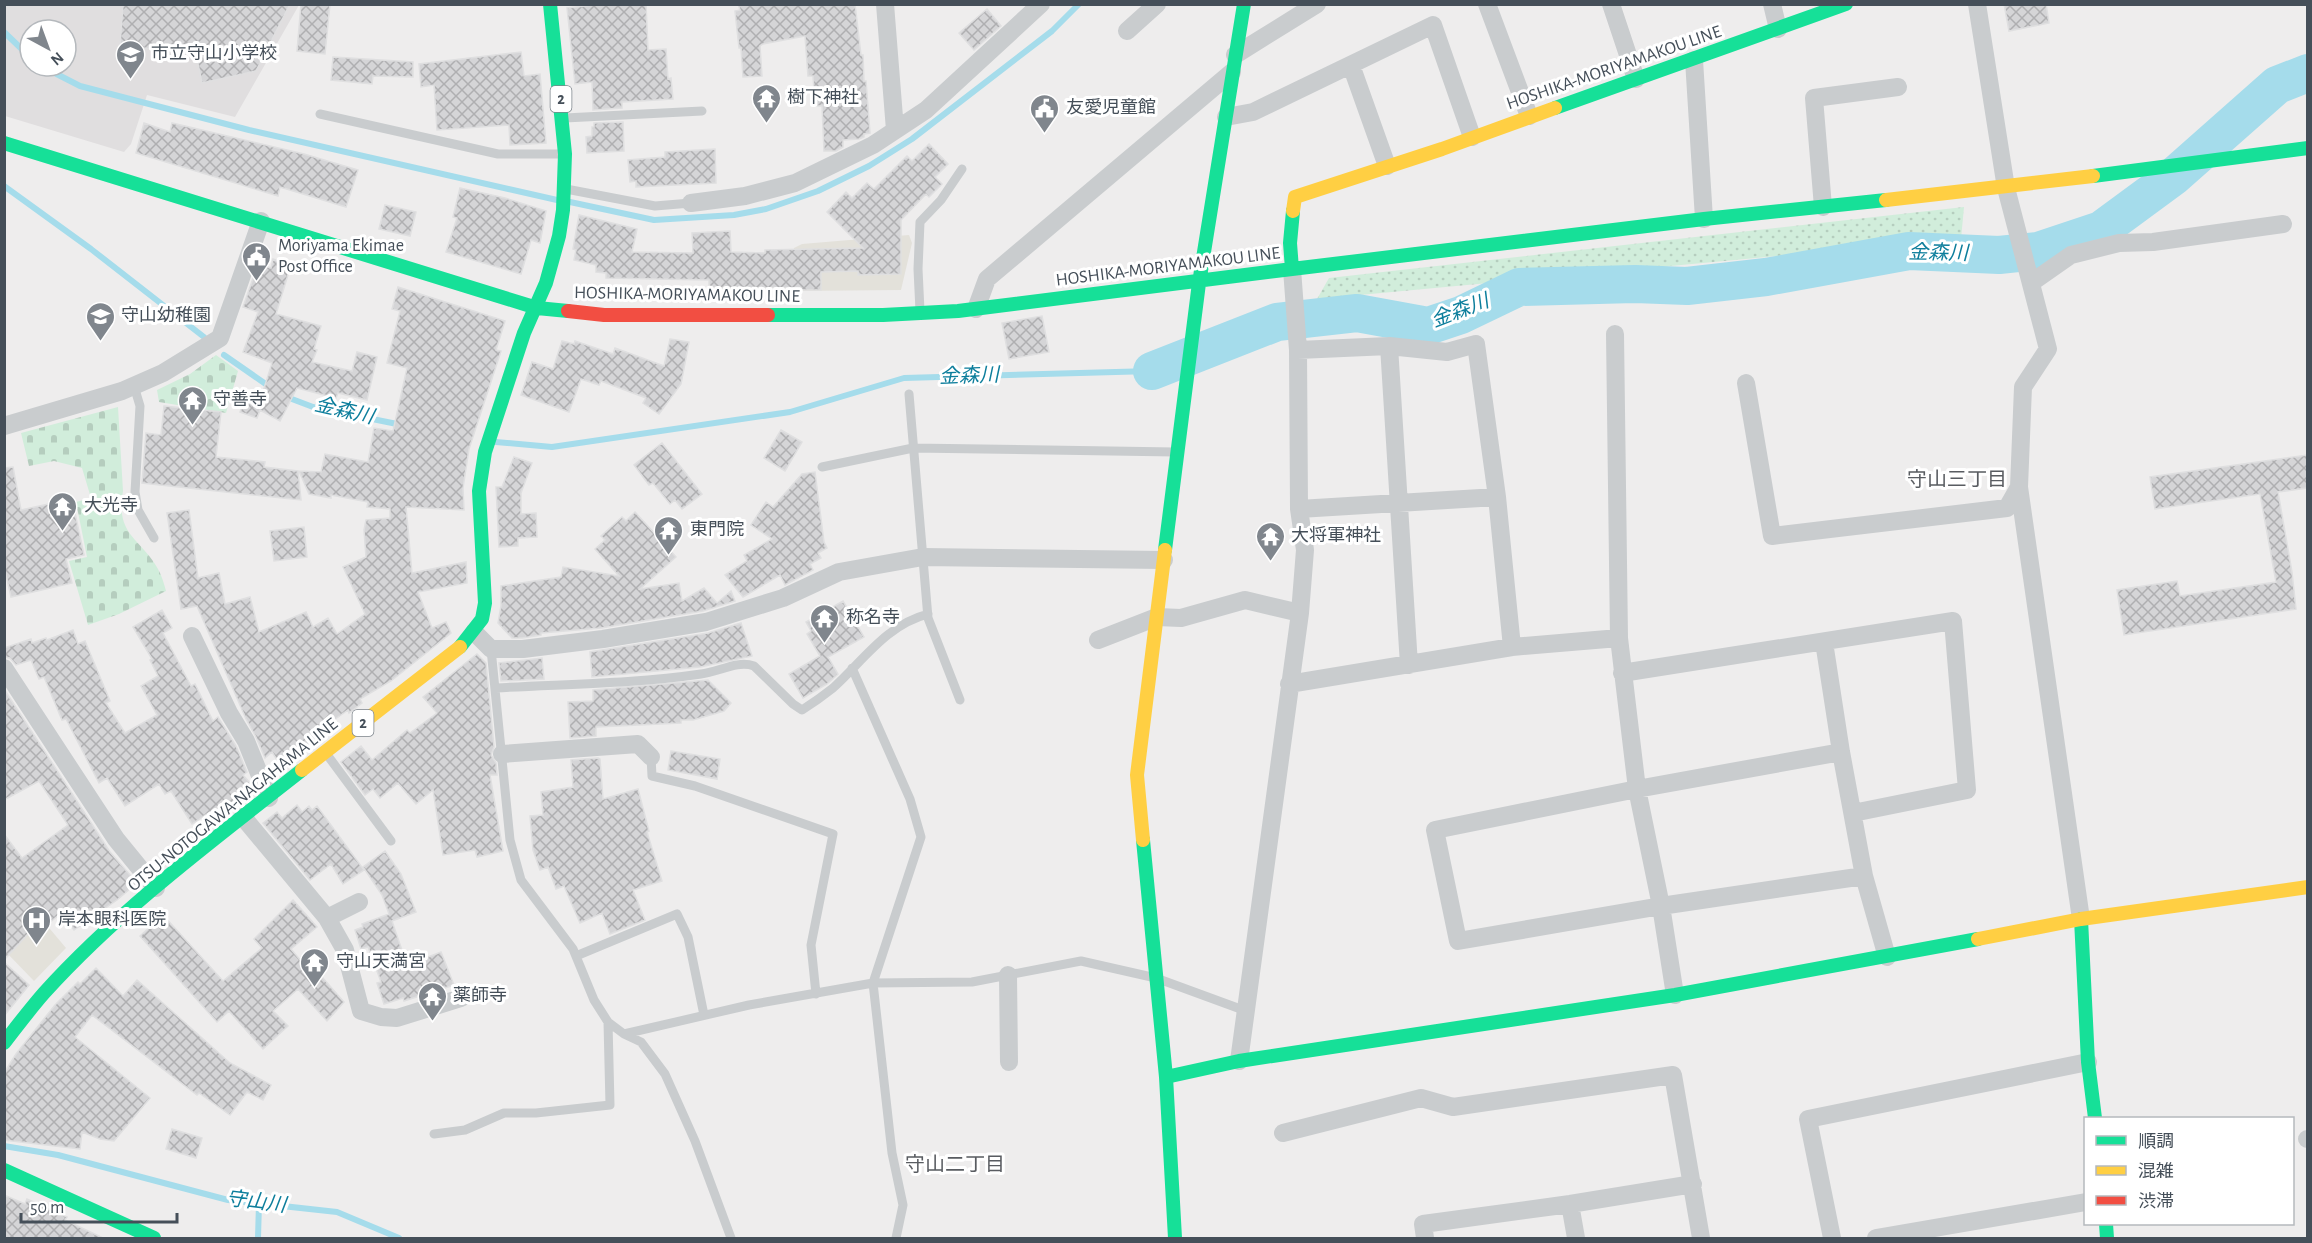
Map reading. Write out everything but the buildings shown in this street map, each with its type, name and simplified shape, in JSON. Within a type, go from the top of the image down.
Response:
[{"type":"street","name":"OTSU-NOTOGAWA-NAGAHAMA LINE","points":[[5,1041],[51,986],[91,945],[243,817],[464,644],[482,619],[485,603],[479,491],[485,452],[524,333],[537,308],[553,260],[563,210],[566,154],[550,4]]},
{"type":"street","points":[[885,4],[895,130]]},
{"type":"street","points":[[690,203],[745,196],[795,183],[847,159],[926,110],[944,95],[1024,13],[1041,4]]},
{"type":"street","points":[[1127,31],[1157,4]]},
{"type":"street","points":[[1174,1239],[1166,1077],[1137,775],[1199,282],[1244,4]]},
{"type":"street","points":[[975,309],[987,279],[1234,64],[1317,4]]},
{"type":"street","points":[[1487,4],[1529,116]]},
{"type":"street","points":[[1611,4],[1636,79]]},
{"type":"street","points":[[1772,4],[1778,29]]},
{"type":"street","name":"HOSHIKA-MORIYAMAKOU LINE","points":[[4,143],[261,220],[537,308],[604,315],[883,315],[975,309],[1292,269],[1290,243],[1295,197],[1694,60],[1846,4]]},
{"type":"street","points":[[1977,4],[2006,189],[2048,349],[2023,387],[2019,487],[2081,919],[2088,1062],[2095,1117]]},
{"type":"street","points":[[1226,117],[1253,112],[1433,25],[1472,137]]},
{"type":"street","points":[[1694,60],[1704,219]]},
{"type":"street","points":[[1351,65],[1387,166]]},
{"type":"street","points":[[1823,207],[1814,98],[1898,87]]},
{"type":"street","points":[[1239,1061],[1300,613],[1305,550],[1299,510],[1298,350],[1292,269],[1704,219],[2006,189],[2307,148]]},
{"type":"street","points":[[4,426],[134,386],[164,373],[220,338],[261,220]]},
{"type":"street","points":[[2031,283],[2071,255],[2119,243],[2153,242],[2283,224]]},
{"type":"street","points":[[1615,334],[1619,638],[1622,673],[1637,789],[1661,906],[1675,994]]},
{"type":"street","points":[[1298,350],[1389,346],[1447,352],[1476,344],[1497,497],[1512,646]]},
{"type":"street","points":[[1389,346],[1409,665]]},
{"type":"street","points":[[1746,383],[1772,536],[2007,508],[2019,487]]},
{"type":"street","points":[[1299,510],[1497,497]]},
{"type":"street","points":[[474,632],[491,649],[523,649],[706,622],[783,598],[839,572],[922,556],[1164,560]]},
{"type":"street","points":[[1098,640],[1157,617],[1181,618],[1245,600],[1300,613]]},
{"type":"street","points":[[1622,673],[1953,621],[1967,790],[1853,813]]},
{"type":"street","points":[[192,636],[229,713],[246,741],[269,798]]},
{"type":"street","points":[[1289,684],[1512,646],[1619,638]]},
{"type":"street","points":[[1824,642],[1864,876],[1887,957]]},
{"type":"street","points":[[4,668],[116,839],[156,888]]},
{"type":"street","points":[[501,754],[638,744],[651,757]]},
{"type":"street","points":[[1841,752],[1637,789],[1435,830],[1458,941],[1661,906],[1864,876]]},
{"type":"street","points":[[243,817],[327,918],[345,950],[361,1011],[381,1017],[397,1018],[461,998]]},
{"type":"street","points":[[1166,1077],[1239,1061],[1675,994],[1887,957],[2081,919],[2307,887]]},
{"type":"street","points":[[327,918],[359,902]]},
{"type":"street","points":[[1008,975],[1009,1062]]},
{"type":"street","points":[[1832,1239],[1808,1119],[2088,1062]]},
{"type":"street","points":[[1283,1133],[1421,1098],[1453,1107],[1673,1075],[1701,1239]]},
{"type":"street","points":[[4,1170],[154,1239]]},
{"type":"street","points":[[1425,1239],[1423,1224],[1693,1184]]},
{"type":"street","points":[[1876,1239],[2084,1202]]},
{"type":"street","points":[[1570,1204],[1576,1239]]},
{"type":"lane","points":[[563,119],[702,111]]},
{"type":"lane","points":[[320,114],[498,154],[566,154]]},
{"type":"lane","points":[[920,313],[918,269],[920,222],[941,200],[962,169]]},
{"type":"lane","points":[[565,191],[655,206],[690,203]]},
{"type":"lane","points":[[134,386],[140,406],[135,492],[138,510],[154,538]]},
{"type":"lane","points":[[909,394],[928,614],[960,700]]},
{"type":"lane","points":[[822,467],[913,448],[1178,452]]},
{"type":"lane","points":[[495,688],[665,679],[705,674],[746,663],[754,666],[802,710],[833,688],[886,635],[918,616],[928,614]]},
{"type":"lane","points":[[491,649],[510,840],[521,880],[555,923],[576,956],[594,1000],[608,1022],[624,1034],[641,1042],[665,1074],[695,1141],[731,1239]]},
{"type":"lane","points":[[852,668],[910,799],[921,837],[873,983],[892,1153],[903,1205],[896,1239]]},
{"type":"lane","points":[[325,753],[390,841]]},
{"type":"lane","points":[[651,757],[652,776],[695,786],[833,834],[811,945],[816,994]]},
{"type":"lane","points":[[576,956],[677,914],[688,938],[704,1015]]},
{"type":"lane","points":[[624,1034],[759,1003],[873,983],[972,982],[1081,961],[1156,978],[1246,1011]]},
{"type":"lane","points":[[434,1134],[465,1130],[504,1113],[536,1113],[610,1105],[608,1022]]},
{"type":"shaded area","name":"市立守山小学校","points":[[4,5],[299,5],[235,117],[147,95],[131,144],[124,152],[5,116]]},
{"type":"shaded area","points":[[909,235],[912,243],[901,290],[795,291],[794,248],[802,244]]},
{"type":"shaded area","points":[[18,891],[66,948],[34,981],[5,951]]},
{"type":"green space","points":[[1964,207],[1961,239],[1317,299],[1329,278]]},
{"type":"green space","points":[[216,355],[238,371],[226,413],[159,402],[157,390],[190,374]]},
{"type":"green space","points":[[118,407],[123,518],[131,535],[158,569],[166,591],[119,614],[88,625],[69,561],[87,557],[76,502],[91,498],[82,468],[54,461],[29,466],[21,433]]},
{"type":"waterway","points":[[570,202],[654,220],[734,215],[766,209],[818,191],[869,166],[912,139],[1052,31],[1079,4]]},
{"type":"waterway","points":[[4,32],[18,45]]},
{"type":"waterway","name":"金森川","points":[[1152,371],[1277,322],[1357,313],[1428,326],[1461,315],[1519,287],[1635,284],[1687,286],[1766,277],[1909,251],[1999,255],[2038,251],[2101,230],[2173,177],[2277,85],[2308,73]]},
{"type":"waterway","points":[[64,78],[80,86],[249,130],[557,200]]},
{"type":"waterway","name":"金森川","points":[[4,186],[91,249],[204,337]]},
{"type":"waterway","name":"金森川","points":[[224,355],[270,387]]},
{"type":"waterway","name":"金森川","points":[[496,442],[552,447],[790,412],[904,378],[1152,371]]},
{"type":"waterway","name":"金森川","points":[[284,396],[313,407],[402,425]]},
{"type":"waterway","name":"守山川","points":[[4,1146],[58,1155],[228,1200],[337,1212],[399,1238]]},
{"type":"waterway","points":[[258,1238],[259,1203]]},
{"type":"traffic: fast","points":[[460,647],[482,619],[485,603],[479,491],[485,452],[524,333],[546,283],[559,236],[563,210],[565,154],[550,4]]},
{"type":"traffic: fast","points":[[1165,550],[1199,283],[1244,4]]},
{"type":"traffic: fast","points":[[1555,108],[1846,4]]},
{"type":"traffic: fast","points":[[4,143],[537,308],[568,311]]},
{"type":"traffic: fast","points":[[2093,176],[2308,148]]},
{"type":"traffic: fast","points":[[1292,269],[1704,219],[1886,200]]},
{"type":"traffic: fast","points":[[768,315],[883,315],[958,311],[1292,269],[1290,243],[1293,211]]},
{"type":"traffic: fast","points":[[4,1043],[44,993],[104,933],[168,876],[302,770]]},
{"type":"traffic: fast","points":[[1143,840],[1166,1077],[1175,1238]]},
{"type":"traffic: fast","points":[[2081,919],[2088,1062],[2095,1117]]},
{"type":"traffic: fast","points":[[1166,1077],[1239,1061],[1675,995],[1978,939]]},
{"type":"traffic: fast","points":[[4,1170],[154,1238]]},
{"type":"traffic: fast","points":[[2106,1225],[2107,1238]]},
{"type":"traffic: slow","points":[[1293,211],[1295,197],[1442,149],[1555,108]]},
{"type":"traffic: slow","points":[[1886,200],[2093,176]]},
{"type":"traffic: slow","points":[[1143,840],[1137,775],[1165,550]]},
{"type":"traffic: slow","points":[[302,770],[460,647]]},
{"type":"traffic: slow","points":[[1978,939],[2081,919],[2308,887]]},
{"type":"traffic: jam","points":[[568,311],[604,315],[768,315]]},
{"type":"place","name":"市立守山小学校","points":[[130,80]]},
{"type":"place","name":"樹下神社","points":[[766,124]]},
{"type":"place","name":"友愛児童館","points":[[1045,134]]},
{"type":"place","name":"Moriyama Ekimae Post Office","points":[[257,282]]},
{"type":"place","name":"守山幼稚園","points":[[100,342]]},
{"type":"place","name":"守善寺","points":[[192,426]]},
{"type":"place","name":"大光寺","points":[[63,532]]},
{"type":"place","name":"東門院","points":[[669,556]]},
{"type":"place","name":"大将軍神社","points":[[1270,562]]},
{"type":"place","name":"称名寺","points":[[825,644]]},
{"type":"place","name":"岸本眼科医院","points":[[37,946]]},
{"type":"place","name":"守山天満宮","points":[[315,988]]},
{"type":"place","name":"薬師寺","points":[[432,1022]]},
{"type":"district","name":"守山三丁目","points":[[1957,480]]},
{"type":"district","name":"守山二丁目","points":[[955,1165]]}]
